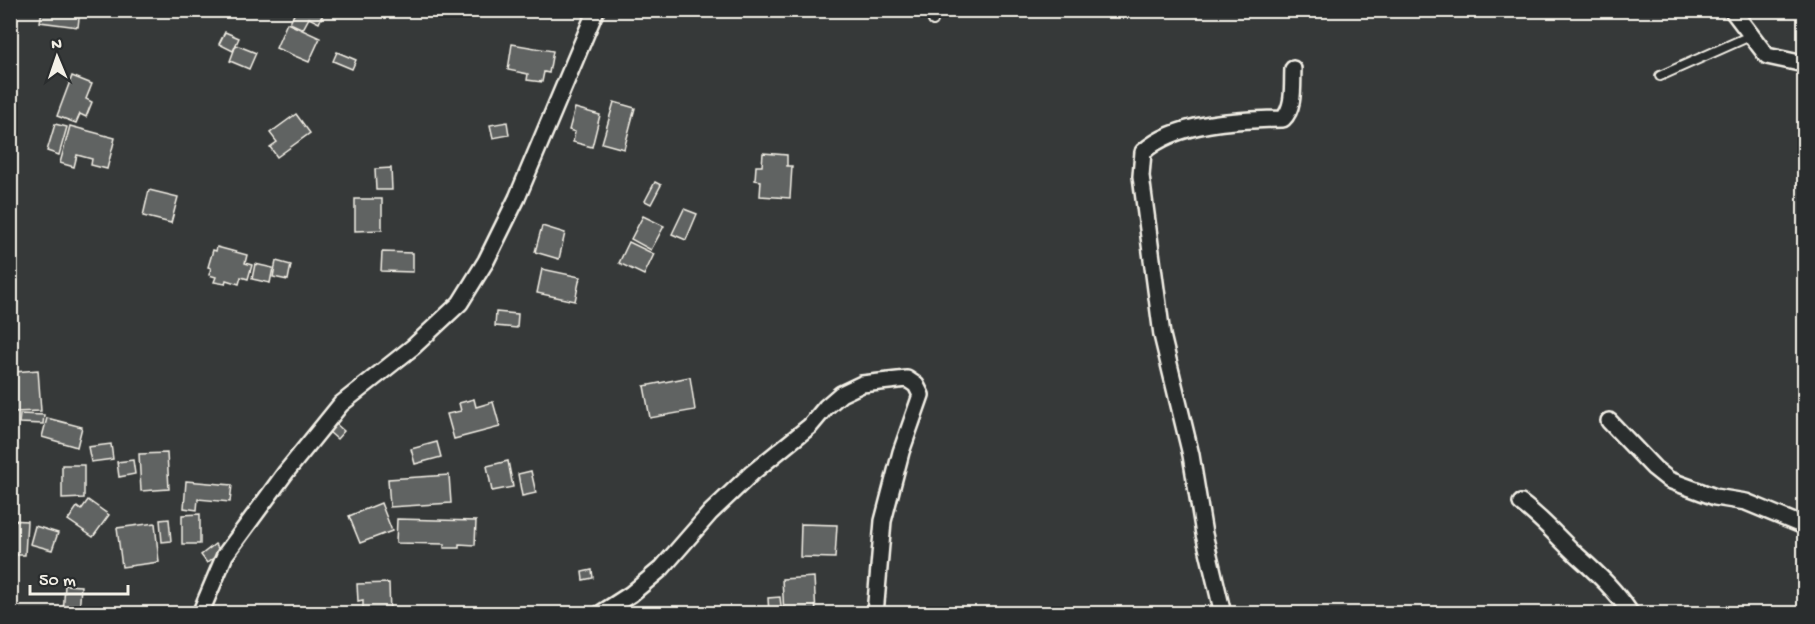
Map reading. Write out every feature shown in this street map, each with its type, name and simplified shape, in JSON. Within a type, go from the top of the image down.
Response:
[{"type":"street","points":[[200,614],[225,555],[286,472],[341,404],[413,347],[460,303],[486,261],[517,198],[596,10]]},
{"type":"street","points":[[1732,10],[1767,56],[1786,62],[1804,64]]},
{"type":"street","points":[[1223,614],[1204,534],[1191,455],[1162,335],[1141,176],[1143,152],[1154,143],[1216,122],[1283,119],[1288,113],[1291,102],[1293,69]]},
{"type":"street","points":[[600,614],[632,594],[662,568],[710,513],[752,473],[810,426],[826,406],[841,394],[862,384],[908,379],[916,385],[921,395],[901,452],[882,521],[875,614]]},
{"type":"street","points":[[1609,421],[1654,468],[1669,480],[1715,497],[1746,502],[1804,526]]},
{"type":"street","points":[[1521,503],[1541,518],[1579,557],[1603,577],[1631,614]]},
{"type":"lane","points":[[929,10],[933,21]]},
{"type":"lane","points":[[1660,76],[1750,36]]},
{"type":"building","points":[[42,10],[80,10],[78,27],[40,22]]},
{"type":"building","points":[[296,10],[325,10],[319,23],[309,18],[303,29],[290,23]]},
{"type":"building","points":[[287,23],[320,38],[309,62],[276,48]]},
{"type":"building","points":[[225,32],[239,38],[233,51],[219,44]]},
{"type":"building","points":[[512,44],[553,51],[549,73],[544,72],[542,82],[527,80],[528,74],[508,70]]},
{"type":"building","points":[[236,45],[256,53],[249,69],[230,61]]},
{"type":"building","points":[[337,52],[356,60],[352,69],[333,61]]},
{"type":"building","points":[[72,76],[92,84],[86,99],[92,102],[86,117],[80,114],[76,123],[57,116]]},
{"type":"building","points":[[614,102],[635,108],[624,149],[602,143]]},
{"type":"building","points":[[575,108],[600,115],[592,147],[573,142],[575,132],[569,130]]},
{"type":"building","points":[[296,114],[310,133],[277,157],[270,147],[277,142],[270,133]]},
{"type":"building","points":[[507,122],[509,135],[493,138],[490,125]]},
{"type":"building","points":[[55,124],[67,127],[59,155],[47,151]]},
{"type":"building","points":[[70,126],[115,138],[107,169],[91,165],[92,159],[77,155],[74,167],[60,163]]},
{"type":"building","points":[[763,153],[787,155],[787,166],[792,166],[790,198],[760,196],[761,181],[755,180],[756,166],[762,166]]},
{"type":"building","points":[[391,168],[392,190],[376,190],[375,169]]},
{"type":"building","points":[[655,182],[661,185],[651,204],[645,201]]},
{"type":"building","points":[[149,190],[178,197],[171,223],[143,216]]},
{"type":"building","points":[[355,199],[382,199],[382,230],[355,231]]},
{"type":"building","points":[[684,209],[697,214],[686,240],[672,234]]},
{"type":"building","points":[[643,216],[664,226],[651,250],[631,239]]},
{"type":"building","points":[[542,226],[565,233],[559,259],[535,252]]},
{"type":"building","points":[[629,242],[654,254],[644,275],[619,263]]},
{"type":"building","points":[[217,247],[247,255],[245,263],[252,265],[248,279],[241,277],[239,284],[226,280],[225,284],[214,282],[216,277],[209,275],[211,268],[208,267],[213,250],[216,251]]},
{"type":"building","points":[[382,252],[413,253],[413,272],[381,271]]},
{"type":"building","points":[[276,261],[291,265],[288,280],[273,277]]},
{"type":"building","points":[[255,264],[273,268],[270,283],[252,279]]},
{"type":"building","points":[[542,269],[580,277],[575,301],[537,293]]},
{"type":"building","points":[[496,312],[518,314],[517,328],[495,326]]},
{"type":"building","points":[[38,370],[41,411],[14,412],[14,372]]},
{"type":"building","points":[[690,377],[695,410],[650,418],[644,386]]},
{"type":"building","points":[[474,399],[476,407],[493,402],[500,427],[454,439],[447,414],[461,411],[459,403]]},
{"type":"building","points":[[20,414],[44,415],[43,424],[19,423]]},
{"type":"building","points":[[47,418],[82,427],[77,447],[42,437]]},
{"type":"building","points":[[336,424],[344,431],[337,439],[329,432]]},
{"type":"building","points":[[437,442],[441,457],[415,464],[411,449]]},
{"type":"building","points":[[111,444],[113,459],[91,462],[88,447]]},
{"type":"building","points":[[167,453],[169,489],[141,491],[139,454]]},
{"type":"building","points":[[133,460],[135,474],[119,477],[117,462]]},
{"type":"building","points":[[508,461],[513,487],[492,491],[487,466]]},
{"type":"building","points":[[62,465],[84,465],[84,498],[62,499]]},
{"type":"building","points":[[531,471],[536,493],[522,496],[518,474]]},
{"type":"building","points":[[449,475],[451,503],[390,507],[388,479]]},
{"type":"building","points":[[186,481],[232,485],[230,502],[198,499],[197,510],[184,508]]},
{"type":"building","points":[[88,500],[109,515],[93,537],[68,520],[77,507],[81,510]]},
{"type":"building","points":[[381,503],[392,531],[360,543],[349,516]]},
{"type":"building","points":[[200,514],[200,544],[182,544],[182,515]]},
{"type":"building","points":[[169,519],[171,541],[162,542],[160,520]]},
{"type":"building","points":[[397,519],[476,521],[475,545],[459,544],[459,548],[444,548],[444,544],[396,543]]},
{"type":"building","points":[[10,520],[27,521],[25,555],[10,555]]},
{"type":"building","points":[[155,523],[159,562],[122,567],[117,528]]},
{"type":"building","points":[[801,524],[837,525],[835,558],[800,557]]},
{"type":"building","points":[[35,526],[58,533],[52,550],[30,544]]},
{"type":"building","points":[[215,544],[221,552],[207,563],[201,555]]},
{"type":"building","points":[[592,570],[593,578],[583,580],[582,572]]},
{"type":"building","points":[[814,577],[816,614],[784,614],[782,579]]},
{"type":"building","points":[[389,583],[390,614],[363,614],[363,600],[358,601],[357,584]]},
{"type":"building","points":[[65,585],[81,586],[79,614],[63,614]]},
{"type":"building","points":[[780,597],[782,614],[769,614],[768,598]]}]
